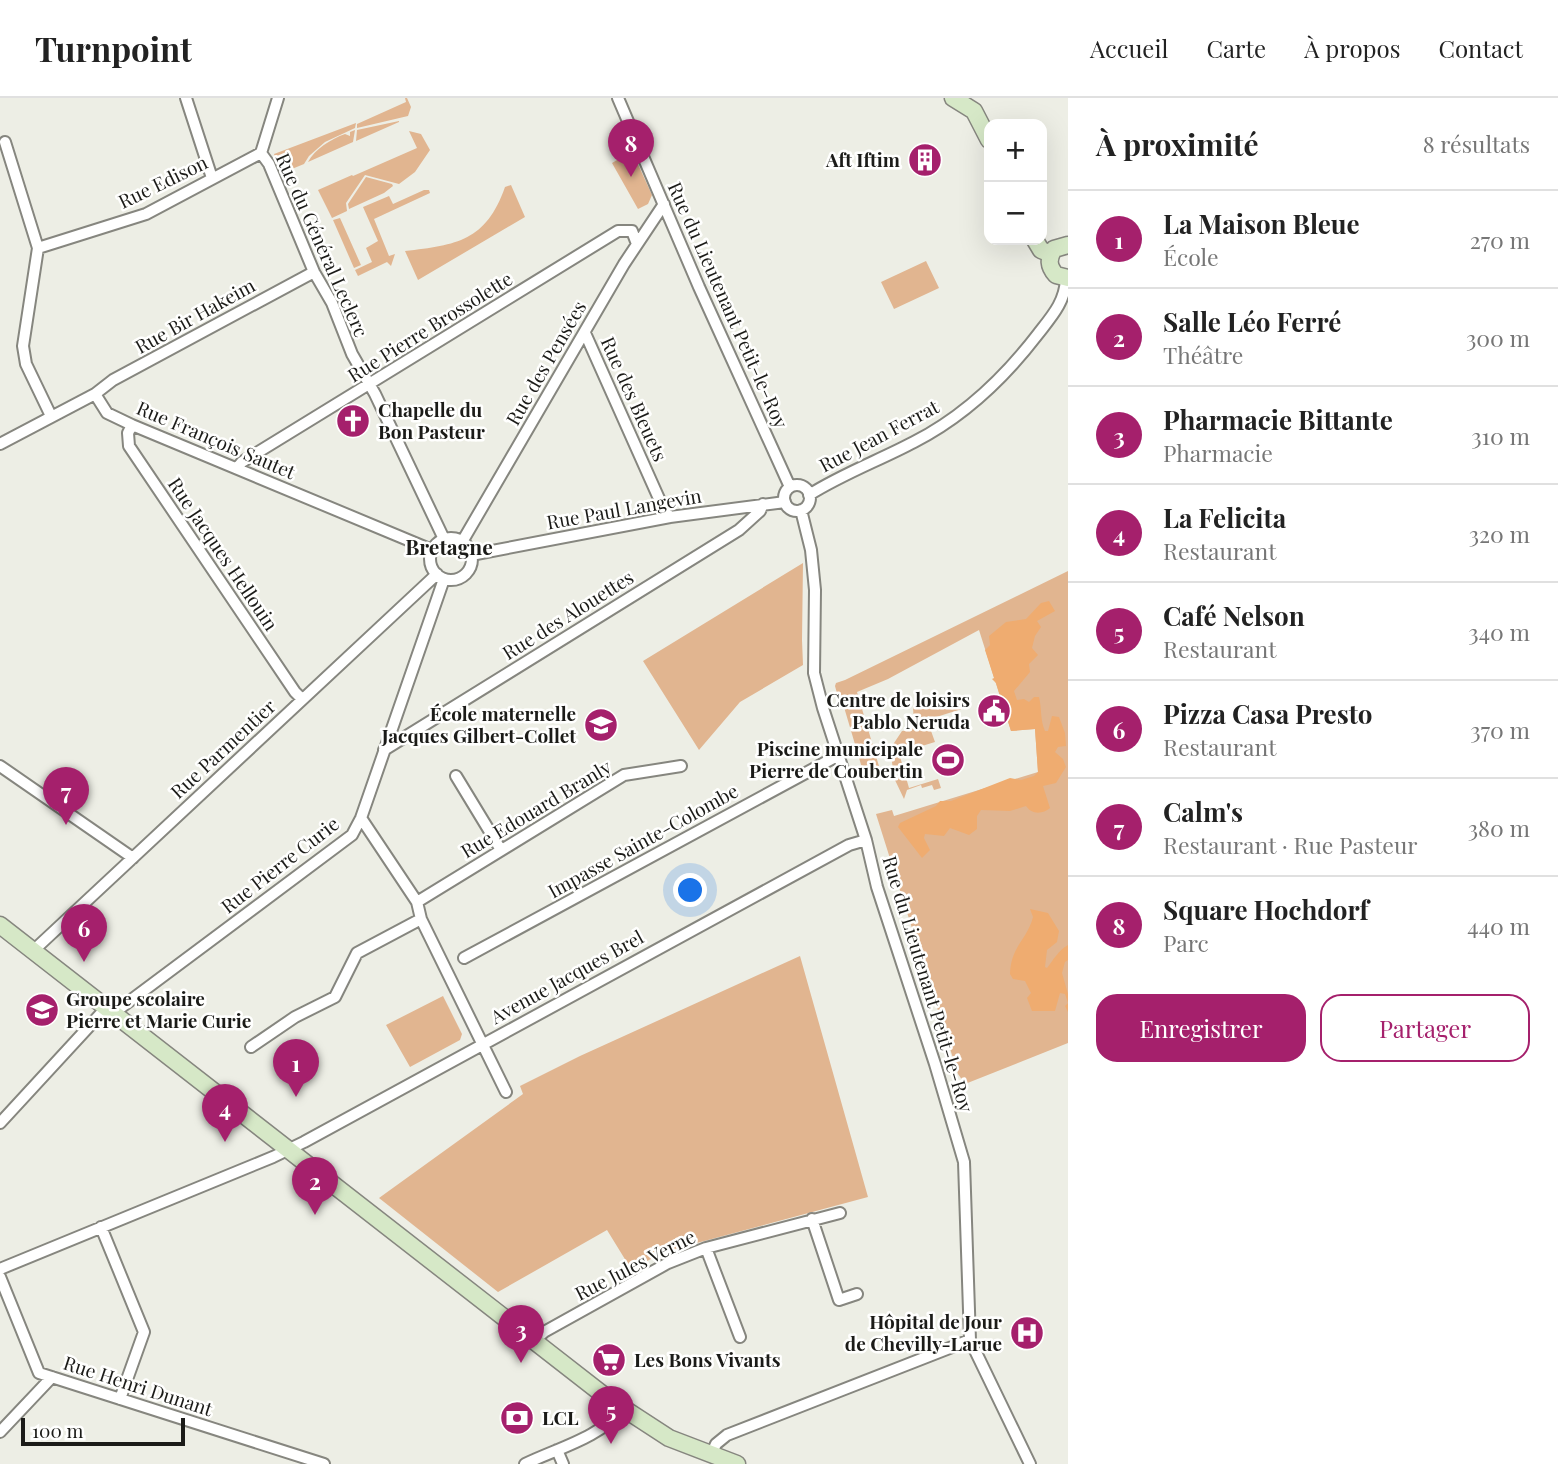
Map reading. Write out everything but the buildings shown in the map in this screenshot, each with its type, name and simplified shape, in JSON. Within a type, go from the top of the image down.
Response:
[{"type":"main road","points":[[953,98],[974,111],[984,130]]},
{"type":"main road","points":[[1067,278],[1055,275],[1050,265],[1051,254],[1059,246],[1068,244]]},
{"type":"main road","points":[[1038,245],[1041,250],[1051,254]]},
{"type":"main road","points":[[0,925],[623,1409],[669,1438],[737,1464]]},
{"type":"street","points":[[186,98],[212,178]]},
{"type":"street","points":[[261,153],[278,98]]},
{"type":"street","name":"Rue du Lieutenant Petit-le-Roy","points":[[618,98],[699,287],[790,487]]},
{"type":"street","points":[[5,142],[38,248],[23,346],[26,364],[51,416]]},
{"type":"street","name":"Rue Edison","points":[[38,248],[146,215],[261,153]]},
{"type":"street","name":"Rue du Général Leclerc","points":[[261,153],[269,164],[314,272],[332,303],[352,354],[444,539]]},
{"type":"street","name":"Rue des Pensées","points":[[462,542],[637,244],[664,204]]},
{"type":"street","name":"Rue Pierre Brossolette","points":[[237,468],[618,231],[632,231],[637,244]]},
{"type":"street","name":"Rue Bir Hakeim","points":[[95,394],[104,385],[314,272]]},
{"type":"street","name":"Rue Jean Ferrat","points":[[809,495],[931,432],[989,388],[1016,361],[1056,310],[1065,292],[1067,278]]},
{"type":"street","name":"Rue des Bleuets","points":[[585,332],[665,512],[670,517]]},
{"type":"street","points":[[0,444],[95,394]]},
{"type":"street","name":"Rue François Sautet","points":[[95,394],[107,413],[132,425],[432,550]]},
{"type":"street","name":"Rue Jacques Hellouin","points":[[132,425],[128,433],[128,446],[302,699]]},
{"type":"street","points":[[802,486],[809,495],[807,506],[801,510],[789,508],[785,502],[785,493],[790,487],[802,486]]},
{"type":"street","name":"Rue Paul Langevin","points":[[471,555],[670,517],[785,502]]},
{"type":"street","name":"Rue des Alouettes","points":[[384,750],[739,530],[760,511],[763,504]]},
{"type":"street","name":"Rue du Lieutenant Petit-le-Roy","points":[[801,510],[811,550],[815,590],[814,673],[866,840],[877,887],[939,1075],[964,1162],[970,1340],[1030,1463]]},
{"type":"street","points":[[444,539],[462,542],[471,555],[471,562],[464,575],[451,579],[440,576],[430,563],[432,550],[444,539]]},
{"type":"street","name":"Rue Parmentier","points":[[34,950],[302,699],[440,576]]},
{"type":"street","name":"Rue Pierre Curie","points":[[0,1123],[111,1010],[352,835],[361,818],[440,576]]},
{"type":"street","name":"Impasse Sainte-Colombe","points":[[464,958],[839,755]]},
{"type":"street","points":[[0,766],[133,858]]},
{"type":"street","name":"Rue Edouard Branly","points":[[417,902],[624,775],[681,766]]},
{"type":"street","points":[[456,776],[501,850]]},
{"type":"street","points":[[361,818],[417,902],[421,919],[506,1092]]},
{"type":"street","name":"Avenue Jacques Brel","points":[[0,1269],[287,1150],[849,845],[866,840]]},
{"type":"street","points":[[251,1047],[295,1017],[335,998],[357,953],[421,919]]},
{"type":"street","name":"Rue Jules Verne","points":[[534,1341],[544,1332],[657,1270],[706,1248],[840,1213]]},
{"type":"street","points":[[812,1219],[839,1300],[857,1294]]},
{"type":"street","points":[[101,1227],[144,1332],[120,1399]]},
{"type":"street","points":[[706,1248],[740,1337]]},
{"type":"street","name":"Rue Henri Dunant","points":[[0,1277],[39,1373],[324,1464]]},
{"type":"street","points":[[711,1455],[716,1444],[727,1435],[970,1340]]},
{"type":"street","points":[[0,1432],[52,1377]]},
{"type":"street","points":[[525,1464],[601,1429],[623,1409]]},
{"type":"street","points":[[557,1450],[563,1464]]},
{"type":"shaded area","points":[[405,98],[411,107],[408,116],[357,128],[357,124],[406,102]]},
{"type":"shaded area","points":[[399,122],[356,141],[357,130]]},
{"type":"shaded area","points":[[356,123],[355,128],[325,142],[304,164],[287,171],[279,168],[274,154]]},
{"type":"shaded area","points":[[355,130],[353,142],[308,162],[324,145],[345,134],[350,136],[350,132]]},
{"type":"shaded area","points":[[409,131],[421,134],[430,150],[415,172],[399,184],[365,175],[346,203],[347,211],[332,218],[318,190],[417,148]]},
{"type":"shaded area","points":[[632,151],[652,195],[648,204],[638,209],[612,163]]},
{"type":"shaded area","points":[[366,177],[393,186],[349,209],[348,204]]},
{"type":"shaded area","points":[[511,185],[525,217],[418,280],[405,251],[440,246],[467,237],[489,219],[505,187]]},
{"type":"shaded area","points":[[429,190],[430,193],[374,219],[389,256],[395,254],[391,266],[387,262],[358,276],[355,270],[372,262],[366,248],[378,241],[363,207],[389,196],[393,204]]},
{"type":"shaded area","points":[[340,218],[361,265],[354,268],[333,220]]},
{"type":"shaded area","points":[[926,261],[939,288],[894,309],[881,282]]},
{"type":"shaded area","points":[[803,563],[803,665],[740,702],[699,750],[643,661]]},
{"type":"shaded area","points":[[1068,571],[1068,1043],[965,1084],[958,1074],[876,814],[892,810],[894,816],[1038,772],[1035,729],[1011,731],[979,630],[888,679],[857,692],[881,773],[865,778],[841,697],[838,697],[835,686],[836,683]]},
{"type":"shaded area","points":[[1049,601],[1055,611],[1037,621],[1041,627],[1032,648],[1038,655],[1029,664],[1030,672],[1014,691],[1017,700],[1024,699],[1029,702],[1034,697],[1039,697],[1045,731],[1048,731],[1052,716],[1059,717],[1065,733],[1066,746],[1058,747],[1055,752],[1063,759],[1066,767],[1056,783],[1043,786],[1050,808],[1038,813],[1026,806],[1010,811],[981,810],[977,816],[977,829],[969,835],[950,828],[944,836],[925,834],[924,838],[930,850],[922,858],[898,827],[900,823],[936,806],[940,801],[951,801],[1010,778],[1021,780],[1038,772],[1035,729],[1011,731],[996,683],[992,679],[994,678],[985,650],[990,645],[989,636],[1006,622],[1026,619],[1041,603]]},
{"type":"shaded area","points":[[966,704],[968,707],[930,719],[929,716],[926,717],[935,742],[899,753],[903,767],[893,769],[890,749],[902,731],[910,730],[914,724],[913,707]]},
{"type":"shaded area","points":[[905,774],[909,788],[938,779],[941,788],[934,790],[932,785],[922,788],[921,785],[907,790],[904,799],[894,778]]},
{"type":"shaded area","points":[[1030,909],[1048,913],[1059,931],[1057,942],[1047,950],[1045,967],[1047,968],[1068,945],[1068,960],[1062,973],[1068,1003],[1065,994],[1060,993],[1055,1011],[1032,1011],[1027,998],[1031,993],[1025,981],[1013,979],[1010,974],[1013,957],[1033,917]]},
{"type":"shaded area","points":[[800,956],[868,1197],[667,1251],[631,1269],[607,1230],[498,1292],[379,1198],[523,1094],[520,1086]]},
{"type":"shaded area","points":[[443,996],[462,1034],[460,1040],[410,1067],[386,1025]]},
{"type":"place","name":"Aft Iftim","points":[[925,160]]},
{"type":"place","name":"Square Hochdorf","points":[[631,177]]},
{"type":"place","name":"Chapelle du Bon Pasteur","points":[[353,421]]},
{"type":"place","name":"Centre de loisirs Pablo Neruda","points":[[994,711]]},
{"type":"place","name":"École maternelle Jacques Gilbert-Collet","points":[[601,725]]},
{"type":"place","name":"Piscine municipale Pierre de Coubertin","points":[[948,760]]},
{"type":"place","name":"Calm's","points":[[66,825]]},
{"type":"place","name":"Pizza Casa Presto","points":[[84,962]]},
{"type":"place","name":"Groupe scolaire Pierre et Marie Curie","points":[[42,1010]]},
{"type":"place","name":"La Maison Bleue","points":[[296,1097]]},
{"type":"place","name":"La Felicita","points":[[225,1142]]},
{"type":"place","name":"Salle Léo Ferré","points":[[315,1215]]},
{"type":"place","name":"Hôpital de Jour de Chevilly-Larue","points":[[1027,1333]]},
{"type":"place","name":"Les Bons Vivants","points":[[609,1360]]},
{"type":"place","name":"Pharmacie Bittante","points":[[521,1363]]},
{"type":"place","name":"LCL","points":[[517,1418]]},
{"type":"place","name":"Café Nelson","points":[[611,1444]]},
{"type":"district","name":"Bretagne","points":[[449,548]]}]
